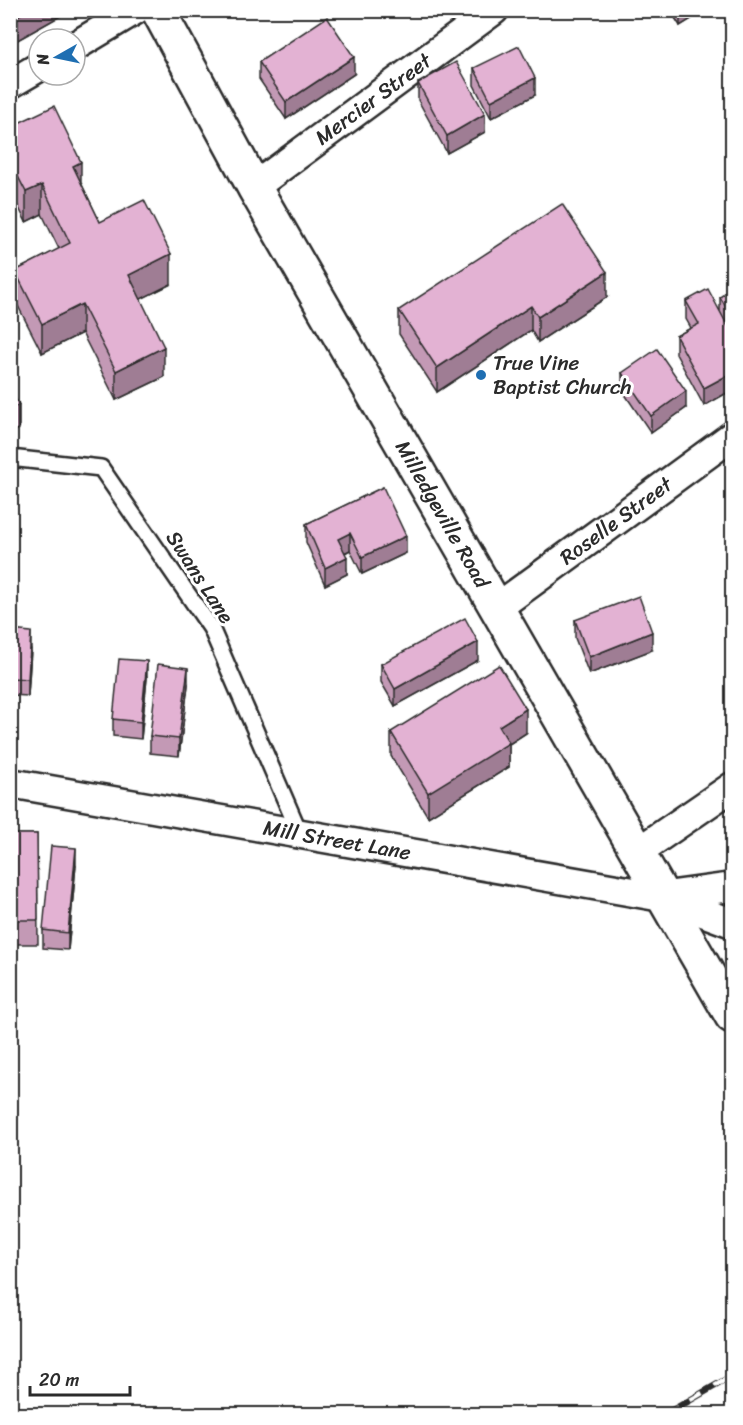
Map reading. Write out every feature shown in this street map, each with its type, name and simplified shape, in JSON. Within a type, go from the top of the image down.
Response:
[{"type":"main road","name":"Milledgeville Road","points":[[158,10],[254,187],[639,850],[662,897],[732,1016]]},
{"type":"street","points":[[87,39],[135,10]]},
{"type":"street","name":"Mercier Street","points":[[254,187],[494,10]]},
{"type":"street","points":[[10,84],[27,74]]},
{"type":"street","name":"Roselle Street","points":[[498,607],[732,436]]},
{"type":"street","name":"Mill Street Lane","points":[[10,783],[662,897],[732,923]]},
{"type":"street","points":[[639,850],[732,787]]},
{"type":"street","name":"Mill Street Lane","points":[[662,897],[732,887]]},
{"type":"lane","name":"Swans Lane","points":[[10,458],[101,468],[212,628],[300,834]]},
{"type":"building","points":[[10,10],[27,10],[14,18]]},
{"type":"building","points":[[327,17],[354,57],[286,102],[259,62]]},
{"type":"building","points":[[519,46],[535,78],[491,101],[474,68]]},
{"type":"building","points":[[456,62],[485,114],[447,136],[418,83]]},
{"type":"building","points":[[54,106],[81,162],[73,166],[100,222],[144,200],[171,254],[129,275],[164,347],[116,371],[82,304],[42,324],[15,271],[70,243],[42,185],[26,192],[10,161],[10,127]]},
{"type":"building","points":[[562,204],[607,272],[538,317],[531,306],[437,368],[399,310]]},
{"type":"building","points":[[708,289],[732,334],[732,373],[704,388],[676,336],[699,324],[686,301]]},
{"type":"building","points":[[732,289],[732,317],[720,297]]},
{"type":"building","points":[[657,349],[686,391],[651,416],[622,373]]},
{"type":"building","points":[[10,388],[19,405],[10,409]]},
{"type":"building","points":[[383,487],[406,536],[362,557],[350,533],[338,539],[347,557],[325,568],[306,524]]},
{"type":"building","points":[[639,596],[652,632],[589,657],[575,620]]},
{"type":"building","points":[[465,618],[478,642],[395,689],[381,664]]},
{"type":"building","points":[[10,630],[31,632],[28,679],[10,678]]},
{"type":"building","points":[[119,659],[147,661],[141,722],[113,719]]},
{"type":"building","points":[[158,664],[188,668],[179,739],[150,736]]},
{"type":"building","points":[[499,665],[526,709],[499,726],[509,743],[428,793],[391,732]]},
{"type":"building","points":[[10,834],[37,834],[38,920],[10,920]]},
{"type":"building","points":[[51,846],[76,848],[68,933],[43,930]]},
{"type":"railway","points":[[666,1414],[732,1376]]},
{"type":"place","name":"True Vine Baptist Church","points":[[481,375]]}]
